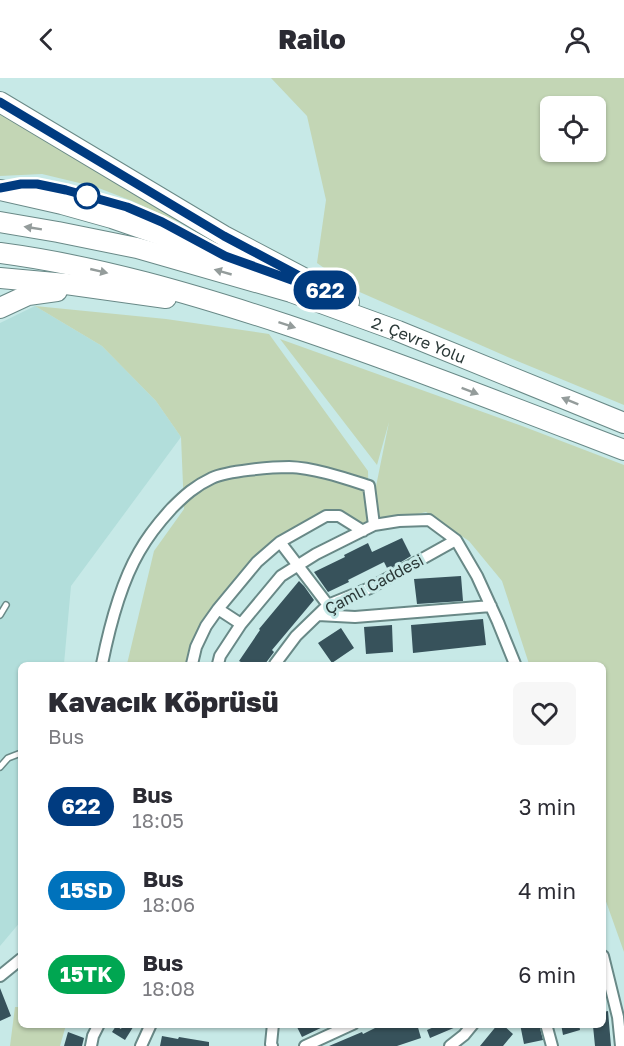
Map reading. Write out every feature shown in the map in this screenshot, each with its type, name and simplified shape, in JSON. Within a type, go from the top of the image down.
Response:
[{"type":"highway","points":[[0,102],[224,236],[398,331]]},
{"type":"highway","points":[[0,189],[112,218],[339,297]]},
{"type":"highway","name":"2. Çevre Yolu","points":[[0,222],[137,248],[291,292],[398,331],[624,423]]},
{"type":"highway","name":"2. Çevre Yolu","points":[[0,253],[126,277],[180,290],[231,306],[340,343],[624,450]]},
{"type":"highway","points":[[0,278],[66,284],[231,306]]},
{"type":"highway","points":[[0,308],[39,293],[102,290]]},
{"type":"street","points":[[102,662],[127,577],[139,551],[158,523],[188,492],[214,477],[243,471],[289,467],[332,474],[369,486],[374,525]]},
{"type":"street","points":[[192,662],[196,647],[206,626],[218,609],[257,562],[280,542],[326,516],[339,516],[363,531]]},
{"type":"street","points":[[218,662],[241,624],[281,576],[316,554],[374,525],[429,520],[456,540],[477,576],[514,662]]},
{"type":"street","name":"Çamlı Caddesi","points":[[276,662],[296,636],[328,605],[370,588],[456,540]]},
{"type":"street","points":[[280,542],[328,605]]},
{"type":"street","points":[[318,615],[355,617],[491,606]]},
{"type":"street","points":[[218,609],[241,624]]},
{"type":"street","points":[[0,976],[5,966]]},
{"type":"street","points":[[606,966],[621,1018],[622,1037]]},
{"type":"street","points":[[91,1046],[97,1028]]},
{"type":"street","points":[[141,1046],[149,1028]]},
{"type":"street","points":[[272,1046],[273,1028]]},
{"type":"street","points":[[305,1046],[344,1028]]},
{"type":"street","points":[[450,1046],[470,1028]]},
{"type":"street","points":[[547,1028],[552,1046]]},
{"type":"lane","points":[[0,615],[6,605]]},
{"type":"lane","points":[[0,767],[8,758],[18,754]]},
{"type":"shaded area","points":[[35,306],[102,346],[156,401],[181,437],[71,586],[64,662],[18,662],[18,925],[0,946],[0,323]]},
{"type":"green space","points":[[271,78],[624,78],[624,405],[355,290],[317,263],[326,200],[307,116]]},
{"type":"green space","points":[[0,113],[196,230],[96,187],[42,174],[0,176]]},
{"type":"green space","points":[[35,306],[166,319],[269,334],[368,471],[369,521],[389,422],[377,465],[280,339],[624,465],[624,952],[606,901],[606,662],[528,662],[502,581],[469,541],[426,512],[370,525],[363,530],[340,514],[252,563],[210,610],[195,639],[189,662],[127,662],[154,551],[184,509],[181,437],[156,401],[102,346]]},
{"type":"green space","points":[[15,1007],[18,1007],[18,1028],[65,1028],[60,1046],[10,1046]]},
{"type":"building","points":[[402,538],[411,556],[388,570],[384,562],[328,592],[314,572],[368,543],[372,552]]},
{"type":"building","points":[[461,576],[463,601],[417,604],[414,579]]},
{"type":"building","points":[[299,581],[314,600],[272,650],[274,652],[266,662],[239,661],[259,629]]},
{"type":"building","points":[[483,619],[486,645],[413,653],[411,625]]},
{"type":"building","points":[[392,625],[393,652],[366,654],[364,627]]},
{"type":"building","points":[[341,628],[354,648],[331,662],[318,643]]},
{"type":"building","points":[[0,988],[11,1016],[0,1021]]},
{"type":"building","points":[[606,1011],[608,1011],[611,1046],[595,1046],[593,1028],[606,1028]]},
{"type":"building","points":[[115,1028],[132,1028],[125,1040],[112,1032]]},
{"type":"building","points":[[298,1028],[321,1028],[302,1037]]},
{"type":"building","points":[[375,1028],[418,1028],[421,1038],[397,1046],[329,1046],[362,1032],[363,1034]]},
{"type":"building","points":[[432,1028],[454,1028],[430,1038],[427,1030]]},
{"type":"building","points":[[495,1028],[506,1028],[513,1034],[503,1046],[480,1046]]},
{"type":"building","points":[[521,1028],[540,1028],[543,1040],[524,1044]]},
{"type":"building","points":[[562,1028],[580,1028],[580,1030],[563,1035]]},
{"type":"building","points":[[68,1032],[84,1038],[82,1046],[64,1046]]},
{"type":"building","points":[[162,1036],[209,1042],[209,1046],[160,1046]]},
{"type":"bus line","name":"622","points":[[0,102],[248,250],[339,297],[225,256],[162,222],[127,207],[37,184],[0,188]]}]
